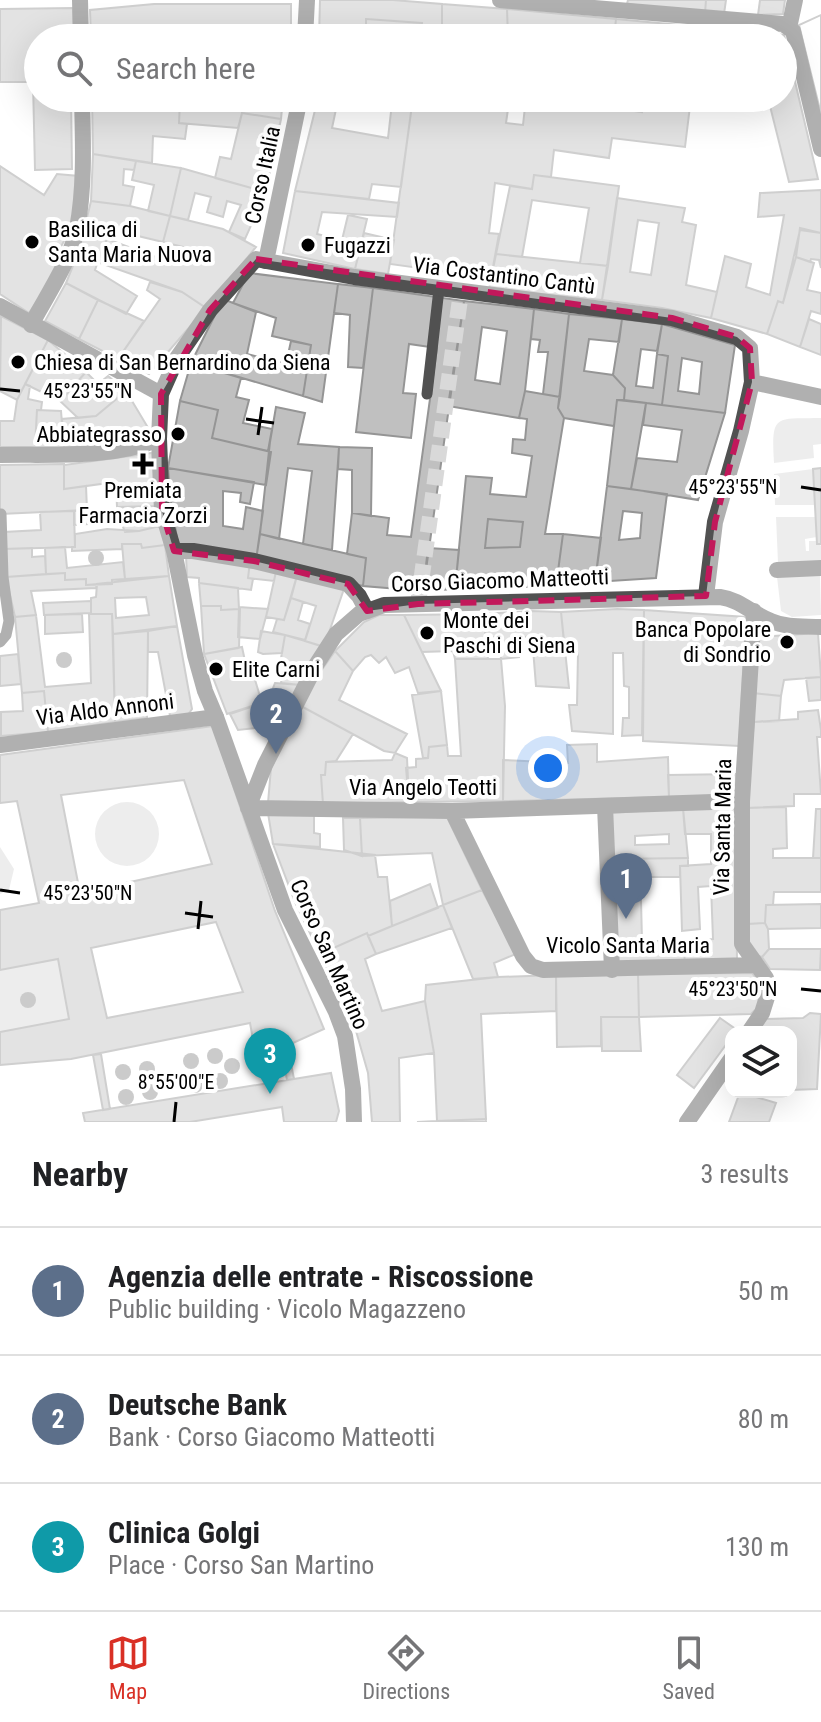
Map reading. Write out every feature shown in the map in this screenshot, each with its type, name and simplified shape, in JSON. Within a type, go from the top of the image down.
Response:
[{"type":"street","points":[[80,0],[81,24]]},
{"type":"street","points":[[306,24],[307,0]]},
{"type":"street","points":[[500,0],[764,24]]},
{"type":"street","points":[[787,24],[795,0]]},
{"type":"street","points":[[797,48],[821,149]]},
{"type":"street","points":[[31,325],[77,231],[83,166],[82,112]]},
{"type":"street","name":"Corso Italia","points":[[266,261],[297,112]]},
{"type":"street","points":[[0,306],[161,394],[177,358],[210,310],[256,259],[266,261]]},
{"type":"street","name":"Via Costantino Cantù","points":[[266,261],[439,289],[672,318],[737,337],[750,348],[752,382]]},
{"type":"street","points":[[706,596],[715,522],[752,382],[821,397]]},
{"type":"street","name":"Corso San Martino","points":[[161,394],[162,511],[174,551],[195,655],[205,691],[285,910],[345,1036],[353,1089],[354,1122]]},
{"type":"street","points":[[0,455],[100,452],[148,444],[159,439]]},
{"type":"street","points":[[174,551],[254,561],[348,584],[367,611]]},
{"type":"street","points":[[777,570],[821,568]]},
{"type":"street","name":"Corso Giacomo Matteotti","points":[[248,808],[265,765],[316,665],[336,634],[359,614],[384,605],[706,596],[731,598],[785,626],[821,627]]},
{"type":"street","name":"Via Santa Maria","points":[[753,1026],[762,1013],[768,994],[766,978],[742,944],[742,801],[761,615]]},
{"type":"street","name":"Via Aldo Annoni","points":[[0,745],[216,717]]},
{"type":"street","name":"Via Angelo Teotti","points":[[248,808],[452,811],[742,801]]},
{"type":"street","points":[[605,806],[612,970]]},
{"type":"street","name":"Vicolo Santa Maria","points":[[452,811],[523,956],[531,966],[543,970],[612,970],[755,965]]},
{"type":"street","points":[[687,1122],[725,1068]]},
{"type":"lane","points":[[427,394],[439,289]]},
{"type":"lane","points":[[0,455],[1,465]]},
{"type":"lane","points":[[0,642],[6,635],[9,621],[3,577],[1,514]]},
{"type":"highlighted area","points":[[256,259],[672,318],[737,337],[750,348],[752,382],[715,522],[706,596],[418,604],[367,611],[348,584],[254,561],[174,551],[162,511],[161,394],[210,310]]},
{"type":"shaded area","points":[[794,418],[821,418],[821,444],[813,445],[814,458],[774,463],[774,435],[779,422]]},
{"type":"shaded area","points":[[813,469],[815,505],[775,505],[774,474]]},
{"type":"shaded area","points":[[776,517],[816,517],[817,537],[805,539],[806,551],[809,551],[809,541],[817,541],[821,546],[821,561],[778,563]]},
{"type":"shaded area","points":[[820,575],[821,615],[792,617],[781,611],[777,577]]},
{"type":"shaded area","points":[[127,802],[139,804],[150,811],[157,822],[157,846],[150,857],[139,864],[127,866],[115,864],[104,857],[97,846],[95,834],[97,822],[104,811],[115,804]]},
{"type":"shaded area","points":[[0,847],[14,869],[9,890],[0,894]]},
{"type":"shaded area","points":[[58,959],[69,1019],[0,1032],[0,970]]},
{"type":"building","points":[[320,0],[442,4],[442,24],[366,19],[366,24],[319,24]]},
{"type":"building","points":[[628,0],[706,0],[705,13],[627,4]]},
{"type":"building","points":[[706,0],[726,0],[724,14],[705,13]]},
{"type":"building","points":[[760,0],[785,0],[783,14],[758,15]]},
{"type":"building","points":[[154,4],[291,4],[291,24],[90,24],[90,10]]},
{"type":"building","points":[[442,4],[507,9],[508,24],[442,24]]},
{"type":"building","points":[[73,8],[74,24],[24,24],[24,82],[0,82],[0,9]]},
{"type":"building","points":[[507,9],[616,19],[615,24],[508,24]]},
{"type":"building","points":[[821,15],[821,114],[799,25]]},
{"type":"building","points":[[821,15],[821,114],[799,25]]},
{"type":"building","points":[[366,19],[422,23],[422,24],[366,24]]},
{"type":"building","points":[[616,19],[668,24],[615,24]]},
{"type":"building","points":[[797,90],[818,179],[789,182],[772,112],[797,112]]},
{"type":"building","points":[[34,112],[71,112],[72,169],[35,170]]},
{"type":"building","points":[[92,112],[180,112],[179,123],[187,124],[185,139],[153,136],[152,163],[93,154]]},
{"type":"building","points":[[180,112],[282,112],[281,119],[242,113],[238,128],[179,123]]},
{"type":"building","points":[[315,112],[335,112],[332,128],[388,138],[391,112],[411,112],[401,187],[372,184],[369,199],[295,191]]},
{"type":"building","points":[[411,112],[508,112],[506,123],[523,125],[524,112],[689,112],[685,147],[612,138],[609,158],[554,150],[551,177],[534,175],[532,189],[495,183],[489,233],[499,234],[491,278],[390,264]]},
{"type":"building","points":[[242,113],[281,119],[266,192],[215,178],[220,157],[231,159]]},
{"type":"building","points":[[93,154],[136,161],[134,170],[124,169],[123,185],[134,187],[130,206],[91,201]]},
{"type":"building","points":[[136,161],[181,168],[170,216],[148,211],[154,185],[132,180]]},
{"type":"building","name":"Basilica di Santa Maria Nuova","points":[[0,166],[44,195],[57,174],[79,176],[73,224],[54,260],[60,267],[29,313],[0,294]]},
{"type":"building","points":[[181,168],[266,192],[245,239],[229,232],[241,205],[227,201],[223,217],[207,212],[211,197],[195,193],[188,220],[170,216]]},
{"type":"building","points":[[534,175],[619,186],[608,266],[580,263],[589,208],[532,200],[522,257],[496,254],[510,186],[532,189]]},
{"type":"building","points":[[821,190],[821,233],[800,230],[783,303],[778,301],[767,334],[711,318],[725,256],[751,264],[746,287],[770,295],[784,215],[758,217],[760,193]]},
{"type":"building","points":[[295,191],[399,203],[397,217],[322,212],[317,234],[342,240],[348,215],[367,219],[355,269],[283,253]]},
{"type":"building","points":[[617,198],[685,208],[682,222],[696,225],[686,285],[717,292],[711,318],[602,300]],"holes":[[[638,220],[659,223],[651,275],[630,272]]]},
{"type":"building","points":[[91,201],[170,216],[163,242],[117,231],[113,241],[107,239],[99,258],[79,251]]},
{"type":"building","points":[[170,216],[223,229],[256,247],[206,308],[182,292],[97,262],[107,239],[175,264],[183,247],[163,242]]},
{"type":"building","points":[[800,228],[821,233],[821,268],[819,260],[811,259],[810,262],[796,257]]},
{"type":"building","points":[[364,233],[394,240],[388,274],[355,269]]},
{"type":"building","points":[[79,251],[99,258],[95,270],[137,296],[126,314],[66,283]]},
{"type":"building","points":[[496,254],[608,266],[602,300],[489,289]]},
{"type":"building","points":[[796,257],[814,263],[807,290],[821,293],[821,314],[811,311],[800,347],[767,334],[778,301],[783,303]]},
{"type":"building","points":[[249,273],[338,284],[322,402],[303,396],[311,345],[272,336],[276,318],[233,303]]},
{"type":"building","points":[[150,282],[182,292],[206,308],[149,374],[118,359],[160,299],[147,290]]},
{"type":"building","points":[[66,283],[98,300],[79,339],[45,321]]},
{"type":"building","points":[[338,284],[373,288],[363,368],[348,367],[350,315],[334,313]]},
{"type":"building","points":[[373,288],[464,301],[423,591],[363,586],[366,558],[347,554],[352,513],[389,518],[387,535],[411,537],[437,348],[409,344],[403,393],[416,394],[411,438],[356,432]]},
{"type":"building","points":[[223,299],[256,312],[247,354],[286,364],[291,341],[311,345],[303,396],[191,363]]},
{"type":"building","points":[[98,300],[144,321],[118,359],[79,339]]},
{"type":"building","points":[[464,301],[534,309],[519,418],[448,406]],"holes":[[[482,327],[507,331],[500,384],[475,380]]]},
{"type":"building","points":[[534,309],[569,314],[560,397],[543,394],[548,352],[538,352],[540,340],[531,339]]},
{"type":"building","points":[[569,314],[622,319],[619,342],[589,339],[584,371],[613,375],[625,388],[624,400],[617,400],[614,426],[564,418],[558,408]]},
{"type":"building","name":"Chiesa di San Bernardino da Siena","points":[[1,316],[48,340],[17,400],[0,391]]},
{"type":"building","points":[[622,319],[662,324],[657,354],[668,356],[662,405],[624,400],[625,388],[613,375]]},
{"type":"building","points":[[809,319],[821,324],[821,355],[800,347]]},
{"type":"building","points":[[662,324],[735,345],[725,413],[662,405],[668,356],[657,354],[653,388],[636,386],[641,349],[657,351]],"holes":[[[682,358],[702,362],[699,394],[678,391]]]},
{"type":"building","points":[[48,340],[86,372],[60,401],[25,384]]},
{"type":"building","points":[[191,363],[241,378],[236,397],[249,400],[243,423],[272,429],[268,451],[212,438],[218,410],[180,401]]},
{"type":"building","points":[[86,372],[98,384],[108,376],[126,391],[96,416],[78,418],[60,401]]},
{"type":"building","points":[[25,384],[30,386],[28,399],[42,402],[41,410],[37,410],[35,447],[0,447],[0,421],[14,421],[17,400]]},
{"type":"building","points":[[126,391],[150,431],[120,442],[64,448],[62,419],[96,416]]},
{"type":"building","points":[[525,391],[560,397],[558,408],[564,418],[545,534],[563,534],[556,586],[455,589],[466,476],[492,478],[490,494],[526,497],[532,456],[512,453],[513,439],[525,440],[527,419],[519,418]],"holes":[[[488,519],[523,522],[520,547],[485,548]]]},
{"type":"building","points":[[617,400],[646,403],[631,489],[607,486]]},
{"type":"building","points":[[180,401],[218,410],[212,438],[271,452],[266,485],[168,468]]},
{"type":"building","points":[[646,403],[725,413],[698,500],[631,489],[637,458],[677,462],[682,430],[643,425]]},
{"type":"building","points":[[276,407],[305,413],[298,444],[339,447],[332,550],[303,544],[312,471],[288,468],[279,539],[260,534]]},
{"type":"building","points":[[37,410],[61,411],[64,448],[35,447]]},
{"type":"building","points":[[339,447],[372,448],[371,516],[352,513],[352,470],[338,469]]},
{"type":"building","points":[[152,453],[158,506],[117,507],[116,482],[64,489],[64,465]]},
{"type":"building","points":[[64,464],[64,489],[86,486],[87,510],[0,514],[0,465]]},
{"type":"building","points":[[168,468],[254,482],[250,504],[240,502],[241,493],[223,491],[223,526],[243,529],[246,507],[263,511],[256,560],[178,544]]},
{"type":"building","points":[[821,468],[821,544],[817,544],[813,469]]},
{"type":"building","points":[[607,486],[667,494],[656,578],[595,582]],"holes":[[[623,511],[642,513],[640,538],[619,540]]]},
{"type":"building","points":[[158,506],[160,526],[139,531],[125,532],[121,522],[74,525],[74,511]]},
{"type":"building","points":[[74,511],[75,547],[4,549],[4,532],[41,530],[40,512]]},
{"type":"building","points":[[488,519],[523,522],[520,547],[485,548]]},
{"type":"building","points":[[160,526],[165,545],[142,548],[141,544],[122,544],[122,549],[72,551],[75,534],[107,529],[139,531]]},
{"type":"building","points":[[260,534],[366,558],[363,586],[256,560]]},
{"type":"building","points":[[563,534],[601,538],[595,582],[556,586]]},
{"type":"building","points":[[122,544],[141,544],[142,548],[165,545],[169,576],[125,579]]},
{"type":"building","points":[[65,547],[67,568],[123,562],[125,579],[112,580],[112,584],[86,585],[86,579],[65,580],[65,573],[46,574],[45,548]]},
{"type":"building","points":[[32,548],[32,557],[45,556],[46,574],[6,577],[4,549]]},
{"type":"building","points":[[428,548],[459,550],[455,589],[423,591]]},
{"type":"building","points":[[186,555],[250,562],[248,578],[253,579],[251,590],[199,583],[199,578],[187,577]]},
{"type":"building","points":[[250,562],[277,567],[274,581],[248,578]]},
{"type":"building","points":[[277,567],[298,572],[284,620],[266,617]]},
{"type":"building","points":[[298,572],[345,586],[324,647],[305,641],[316,606],[291,598]]},
{"type":"building","points":[[65,573],[65,580],[86,579],[86,585],[97,584],[96,588],[31,591],[36,615],[15,617],[6,577]]},
{"type":"building","points":[[169,576],[177,626],[113,634],[112,614],[91,614],[91,598],[96,597],[97,584]],"holes":[[[146,597],[149,615],[116,618],[115,598]]]},
{"type":"building","points":[[199,583],[238,588],[239,609],[221,610],[221,606],[201,606]]},
{"type":"building","points":[[291,598],[303,602],[298,620],[310,624],[305,640],[273,632],[277,619],[284,620]]},
{"type":"building","points":[[91,601],[91,613],[44,615],[43,603]]},
{"type":"building","points":[[201,606],[221,606],[221,610],[240,609],[239,648],[204,654]]},
{"type":"building","points":[[239,607],[268,609],[260,639],[238,637]]},
{"type":"building","points":[[644,610],[642,735],[622,736],[623,718],[629,718],[629,687],[624,686],[623,653],[613,653],[613,734],[572,731],[569,705],[577,705],[578,653],[565,653],[561,612]]},
{"type":"building","points":[[644,610],[746,617],[739,746],[643,741]]},
{"type":"building","points":[[561,612],[569,688],[536,686],[532,636],[517,638],[519,657],[501,659],[499,637],[486,638],[483,614]]},
{"type":"building","points":[[82,614],[83,632],[45,634],[45,615]]},
{"type":"building","points":[[89,614],[112,614],[115,722],[48,732],[44,691],[22,693],[15,617],[36,615],[45,687],[91,683]]},
{"type":"building","points":[[483,614],[488,659],[455,659],[453,651],[422,652],[404,615]]},
{"type":"building","points":[[379,615],[404,615],[441,691],[418,693],[409,667],[395,673],[386,657],[379,663],[371,655],[365,657],[353,671],[335,651],[364,622]]},
{"type":"building","points":[[177,626],[192,709],[187,716],[170,716],[158,652],[148,652],[148,631]]},
{"type":"building","points":[[148,631],[147,718],[115,722],[113,634]]},
{"type":"building","points":[[261,631],[285,635],[282,653],[258,652]]},
{"type":"building","points":[[818,633],[821,677],[784,680],[781,696],[753,693],[758,637]]},
{"type":"building","points":[[285,635],[322,646],[301,685],[281,683],[283,671],[279,670]]},
{"type":"building","points":[[242,647],[262,703],[227,714],[204,654]]},
{"type":"building","points":[[335,651],[353,671],[339,700],[407,734],[395,753],[384,751],[301,706]]},
{"type":"building","points":[[18,654],[21,684],[0,686],[0,656]]},
{"type":"building","points":[[455,659],[501,659],[505,706],[503,801],[409,802],[406,768],[416,767],[416,759],[428,758],[429,747],[447,745],[448,756],[461,756]]},
{"type":"building","points":[[821,677],[821,700],[809,701],[806,678]]},
{"type":"building","points":[[275,683],[301,685],[283,725],[238,730],[230,714],[268,701]]},
{"type":"building","points":[[44,691],[48,732],[1,736],[1,712],[23,711],[22,693]]},
{"type":"building","points":[[441,691],[447,745],[429,747],[428,758],[423,758],[412,695]]},
{"type":"building","points":[[753,693],[781,696],[779,721],[754,722]]},
{"type":"building","points":[[301,706],[353,734],[336,761],[326,762],[325,775],[321,775],[323,804],[268,803],[271,768]]},
{"type":"building","points":[[818,710],[821,794],[794,794],[794,806],[746,808],[754,722],[798,719],[798,712]]},
{"type":"building","points":[[213,726],[275,911],[324,1029],[293,1043],[254,1045],[250,1023],[71,1059],[0,1065],[0,1032],[69,1019],[58,959],[0,970],[0,910],[39,903],[17,801],[0,803],[0,755]],"holes":[[[184,780],[212,864],[80,893],[61,795]],[[216,922],[243,992],[107,1018],[91,948]]]},
{"type":"building","points":[[597,744],[597,762],[668,757],[669,797],[503,801],[503,760],[568,763],[567,745]]},
{"type":"building","points":[[395,753],[407,758],[409,802],[323,804],[321,775],[325,775],[326,762],[392,760]]},
{"type":"building","points":[[736,774],[736,795],[669,797],[668,775]]},
{"type":"building","points":[[735,806],[737,960],[685,963],[683,941],[713,939],[711,886],[698,887],[700,929],[682,931],[680,866],[711,864],[711,834],[685,834],[683,808]]},
{"type":"building","points":[[786,807],[787,848],[773,849],[773,858],[821,858],[821,892],[774,892],[773,905],[766,905],[765,923],[748,924],[746,808]]},
{"type":"building","points":[[683,808],[688,858],[612,859],[611,813]],"holes":[[[669,834],[669,844],[635,845],[635,836]]]},
{"type":"building","points":[[816,809],[821,809],[821,858],[813,858]]},
{"type":"building","points":[[268,813],[314,814],[314,833],[320,834],[320,847],[273,844]]},
{"type":"building","points":[[447,817],[482,890],[443,905],[432,853],[362,856],[360,818]]},
{"type":"building","points":[[343,818],[360,818],[362,856],[344,850]]},
{"type":"building","points":[[273,844],[375,855],[378,877],[387,877],[392,926],[368,936],[367,933],[320,954],[295,902]]},
{"type":"building","points":[[688,858],[688,866],[680,866],[680,877],[640,877],[641,900],[614,899],[612,859]]},
{"type":"building","points":[[430,884],[438,908],[392,926],[390,901]]},
{"type":"building","points":[[482,890],[516,954],[494,963],[498,977],[473,979],[443,905]]},
{"type":"building","points":[[614,899],[641,900],[642,941],[683,941],[685,963],[616,965]]},
{"type":"building","points":[[821,904],[821,928],[768,929],[765,923],[766,905]]},
{"type":"building","points":[[443,905],[452,928],[376,954],[368,936]]},
{"type":"building","points":[[765,923],[769,949],[762,957],[749,948],[748,924]]},
{"type":"building","points":[[367,933],[376,954],[365,959],[382,1011],[425,1001],[434,1053],[399,1058],[400,1122],[372,1122],[368,1073],[354,1024],[320,954]]},
{"type":"building","points":[[769,949],[821,949],[820,970],[770,969],[762,957]]},
{"type":"building","points":[[752,973],[758,981],[759,1006],[751,1014],[639,1017],[638,974]]},
{"type":"building","points":[[638,974],[639,1017],[601,1017],[601,1046],[557,1047],[556,975]]},
{"type":"building","points":[[556,975],[556,1011],[481,1014],[486,1119],[437,1121],[434,1053],[425,1001],[426,985],[498,977]]},
{"type":"building","points":[[810,1013],[821,1014],[817,1089],[797,1090],[797,1026],[761,1026],[766,1019],[803,1018]]},
{"type":"building","points":[[601,1017],[639,1017],[641,1051],[602,1051]]},
{"type":"building","points":[[720,1018],[731,1026],[725,1026],[725,1046],[694,1088],[677,1075]]},
{"type":"building","points":[[287,1043],[294,1079],[287,1080],[280,1044]]},
{"type":"building","points":[[101,1054],[110,1109],[103,1110],[93,1055]]},
{"type":"building","points":[[331,1073],[339,1111],[336,1122],[284,1122],[282,1107],[190,1122],[85,1122],[83,1113]]},
{"type":"building","points":[[738,1098],[760,1098],[776,1103],[769,1122],[729,1122]]},
{"type":"building","points":[[486,1119],[486,1122],[417,1122],[437,1121]]},
{"type":"tunnel","points":[[418,604],[461,292]]},
{"type":"place","name":"Basilica di Santa Maria Nuova","points":[[32,242]]},
{"type":"place","name":"Fugazzi","points":[[308,245]]},
{"type":"place","name":"Chiesa di San Bernardino da Siena","points":[[18,362]]},
{"type":"place","name":"Abbiategrasso","points":[[178,434]]},
{"type":"place","name":"Premiata Farmacia Zorzi","points":[[143,464]]},
{"type":"place","name":"Monte dei Paschi di Siena","points":[[427,633]]},
{"type":"place","name":"Banca Popolare di Sondrio","points":[[787,642]]},
{"type":"place","name":"Elite Carni","points":[[216,669]]},
{"type":"place","name":"Deutsche Bank","points":[[276,754]]},
{"type":"place","name":"Agenzia delle entrate - Riscossione","points":[[626,919]]},
{"type":"place","name":"Clinica Golgi","points":[[270,1094]]}]
